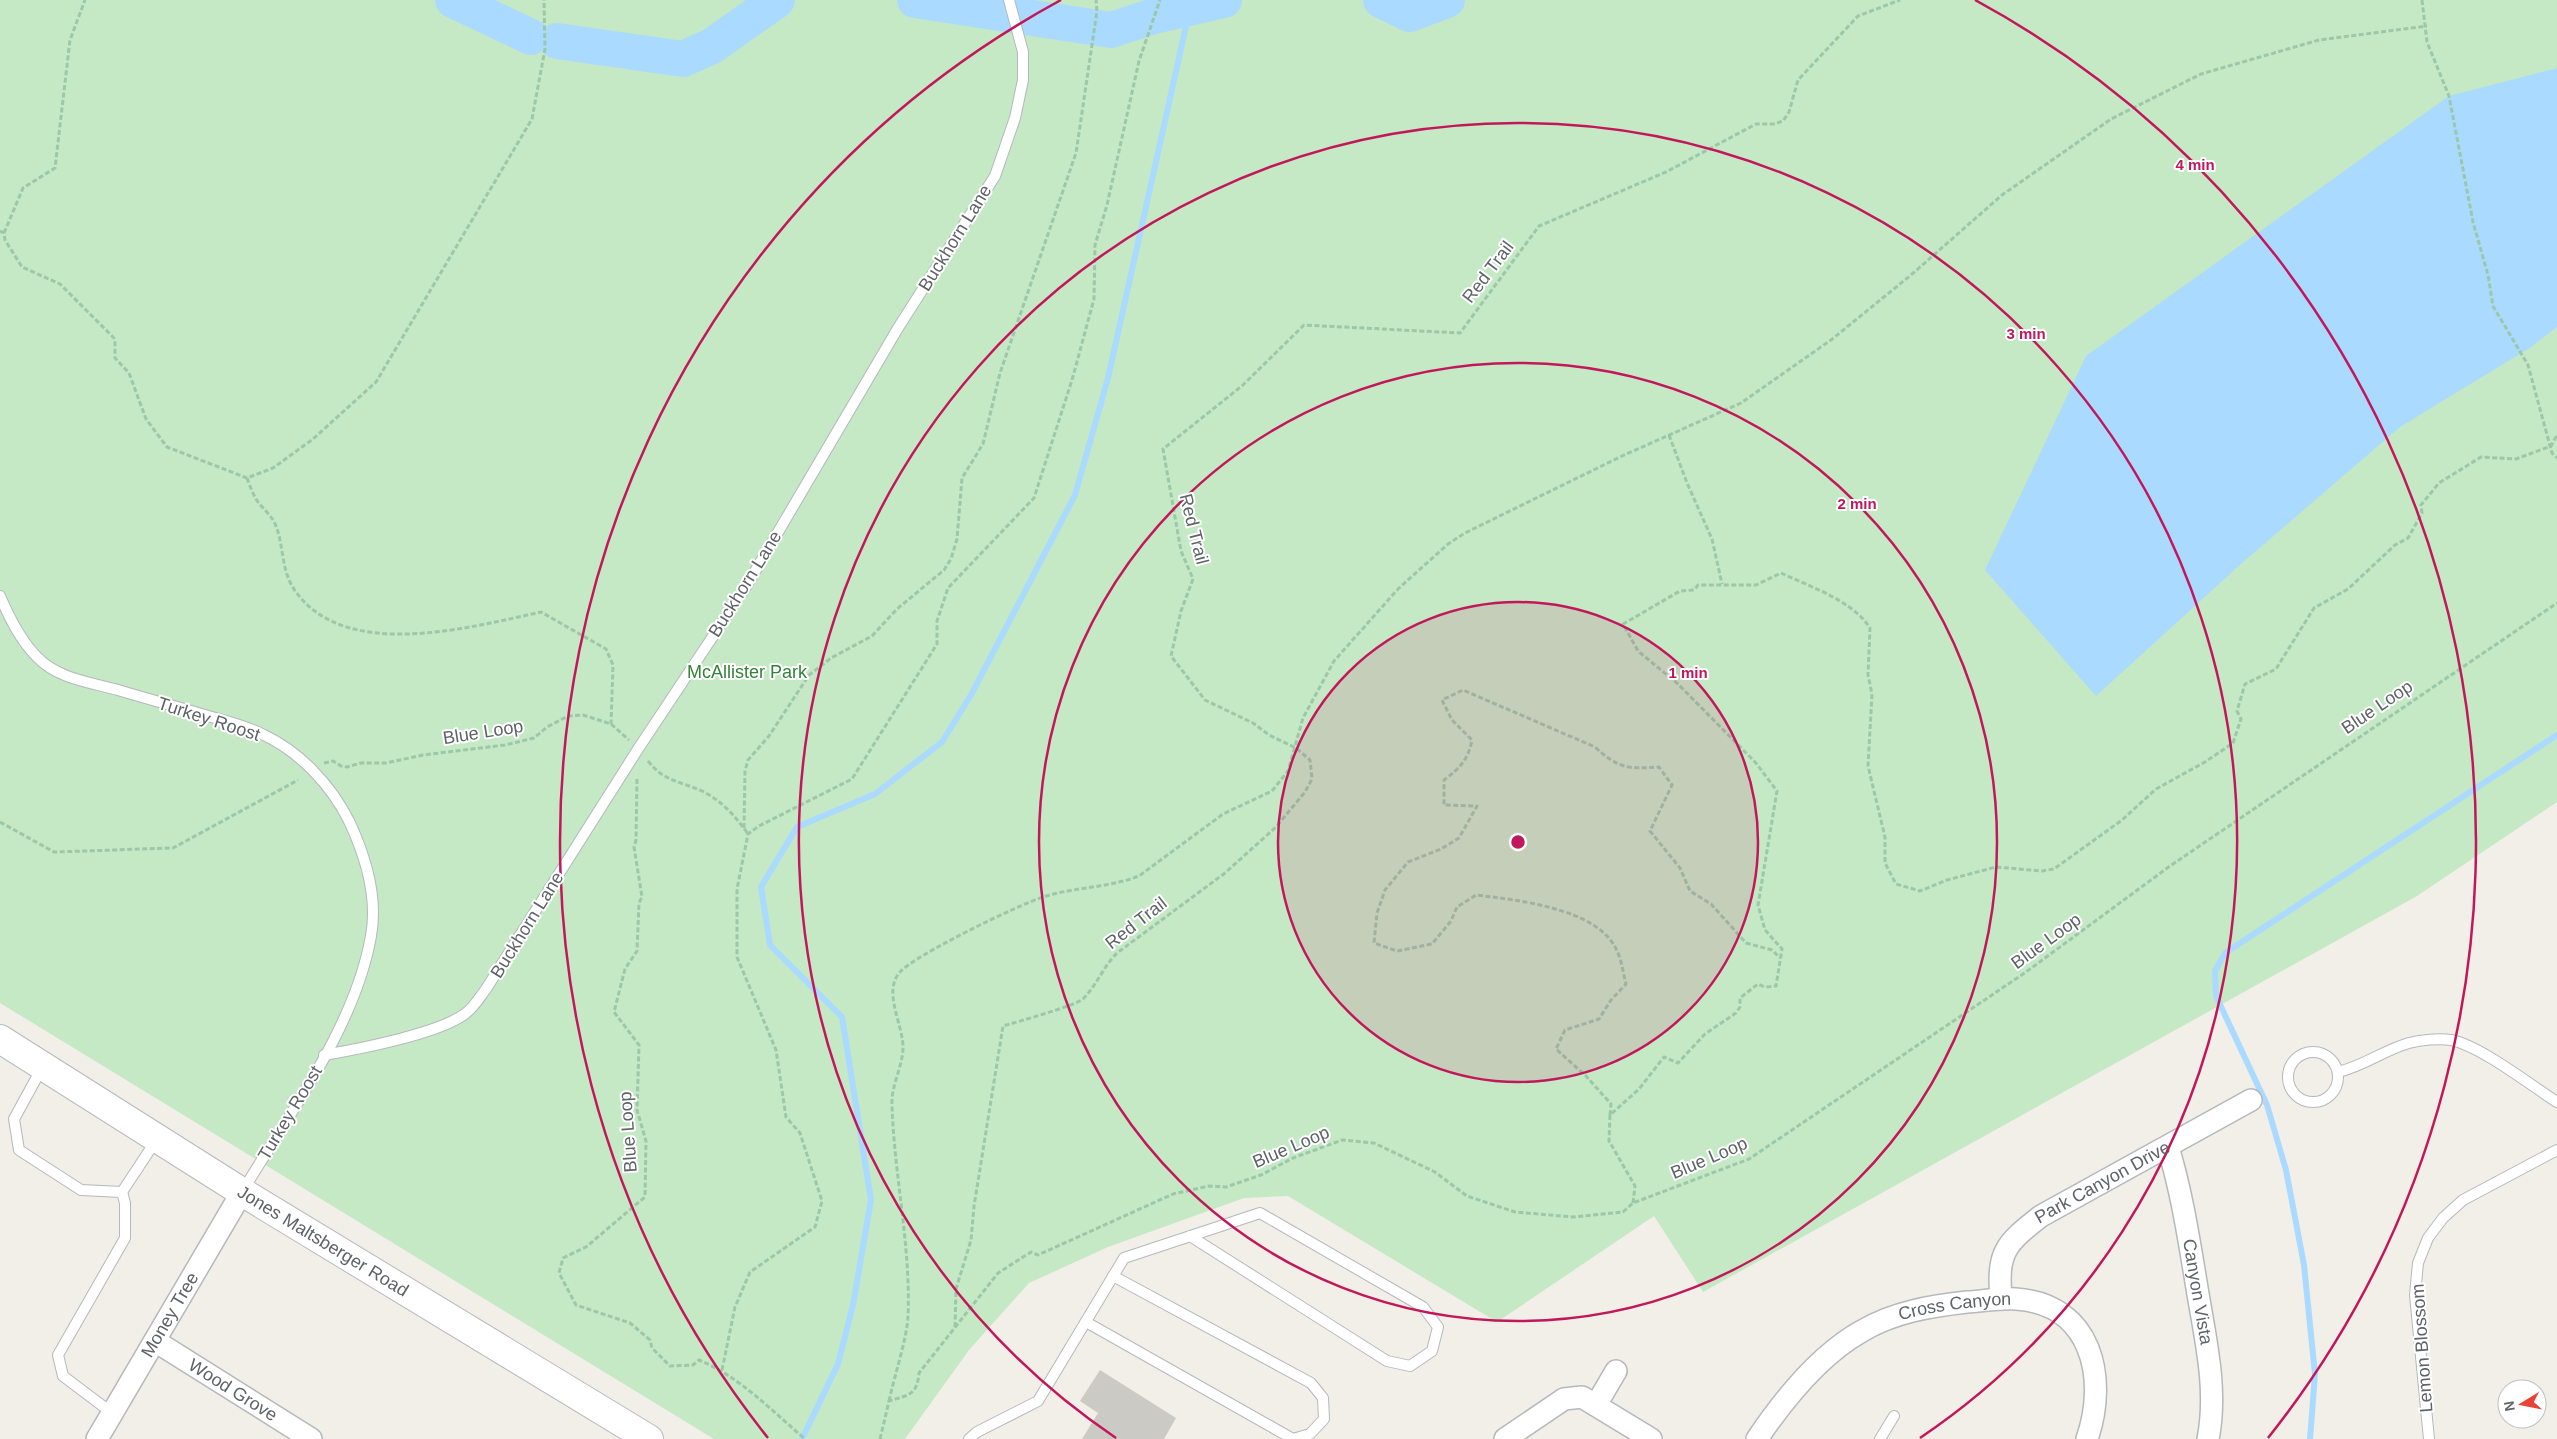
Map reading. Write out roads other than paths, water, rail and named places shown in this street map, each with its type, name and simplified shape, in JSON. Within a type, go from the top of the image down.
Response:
[{"type":"main road","name":"Jones Maltsberger Road","points":[[0,1039],[242,1192],[649,1439]]},
{"type":"street","name":"Park Canyon Drive","points":[[2000,1299],[2000,1262],[2007,1247],[2016,1236],[2041,1216],[2251,1100]]},
{"type":"street","name":"Canyon Vista","points":[[2168,1147],[2180,1186],[2209,1364],[2212,1412],[2208,1439]]},
{"type":"street","name":"Money Tree","points":[[97,1439],[242,1192]]},
{"type":"street","name":"Cross Canyon","points":[[1757,1439],[1773,1416],[1809,1374],[1829,1355],[1861,1331],[1897,1314],[1941,1305],[2000,1299],[2017,1299],[2041,1304],[2068,1317],[2084,1336],[2095,1375],[2094,1413],[2087,1439]]},
{"type":"street","name":"Wood Grove","points":[[155,1341],[311,1439]]},
{"type":"street","points":[[1596,1405],[1616,1371]]},
{"type":"street","points":[[1505,1439],[1564,1399],[1582,1397],[1651,1439]]},
{"type":"lane","name":"Buckhorn Lane","points":[[324,1056],[429,1029],[466,1014],[486,989],[638,749],[747,585],[893,336],[995,176],[1016,118],[1023,80],[1023,52],[1009,0]]},
{"type":"lane","name":"Turkey Roost","points":[[0,596],[24,643],[38,659],[52,669],[91,685],[210,716],[264,734],[296,755],[322,780],[338,803],[358,841],[367,871],[372,903],[372,934],[362,972],[324,1056],[242,1192]]},
{"type":"lane","points":[[2338,1072],[2356,1068],[2387,1051],[2410,1043],[2451,1040],[2477,1051],[2557,1102]]},
{"type":"lane","points":[[2304,1054],[2323,1054],[2331,1059],[2338,1072],[2336,1087],[2331,1096],[2323,1101],[2313,1103],[2303,1101],[2295,1095],[2290,1087],[2288,1077],[2290,1067],[2296,1059],[2304,1054]]},
{"type":"lane","points":[[43,1066],[14,1119],[19,1150],[81,1190],[122,1192]]},
{"type":"lane","points":[[112,1412],[63,1376],[58,1355],[126,1238],[125,1203],[122,1192],[157,1138]]},
{"type":"lane","name":"Lemon Blossom","points":[[2429,1439],[2415,1295],[2418,1264],[2428,1238],[2443,1218],[2463,1200],[2557,1150]]},
{"type":"lane","points":[[969,1439],[976,1432],[1038,1401],[1124,1258],[1190,1236],[1260,1213],[1423,1307],[1438,1327],[1432,1351],[1410,1366],[1387,1361],[1190,1236]]},
{"type":"lane","points":[[1086,1322],[1293,1439],[1310,1434],[1324,1419],[1323,1398],[1311,1383],[1113,1276]]},
{"type":"lane","points":[[1880,1439],[1894,1416]]},
{"type":"water","points":[[2557,68],[2557,327],[2531,347],[2400,427],[2242,563],[2096,696],[1985,570],[2086,356],[2449,96]]},
{"type":"waterway","points":[[453,0],[531,37]]},
{"type":"waterway","points":[[557,41],[683,59],[712,46],[777,0]]},
{"type":"waterway","points":[[915,0],[1111,30],[1154,16],[1224,0]]},
{"type":"waterway","points":[[1381,0],[1410,14],[1447,0]]},
{"type":"waterway","points":[[802,1439],[838,1364],[853,1305],[871,1200],[842,1017],[770,945],[761,887],[797,827],[875,794],[942,742],[971,695],[1075,495],[1108,378],[1190,8]]},
{"type":"waterway","points":[[2310,1439],[2315,1374],[2304,1265],[2286,1170],[2267,1105],[2216,996],[2215,971],[2225,953],[2557,735]]},
{"type":"park label","name":"McAllister Park","points":[[747,672]]}]
